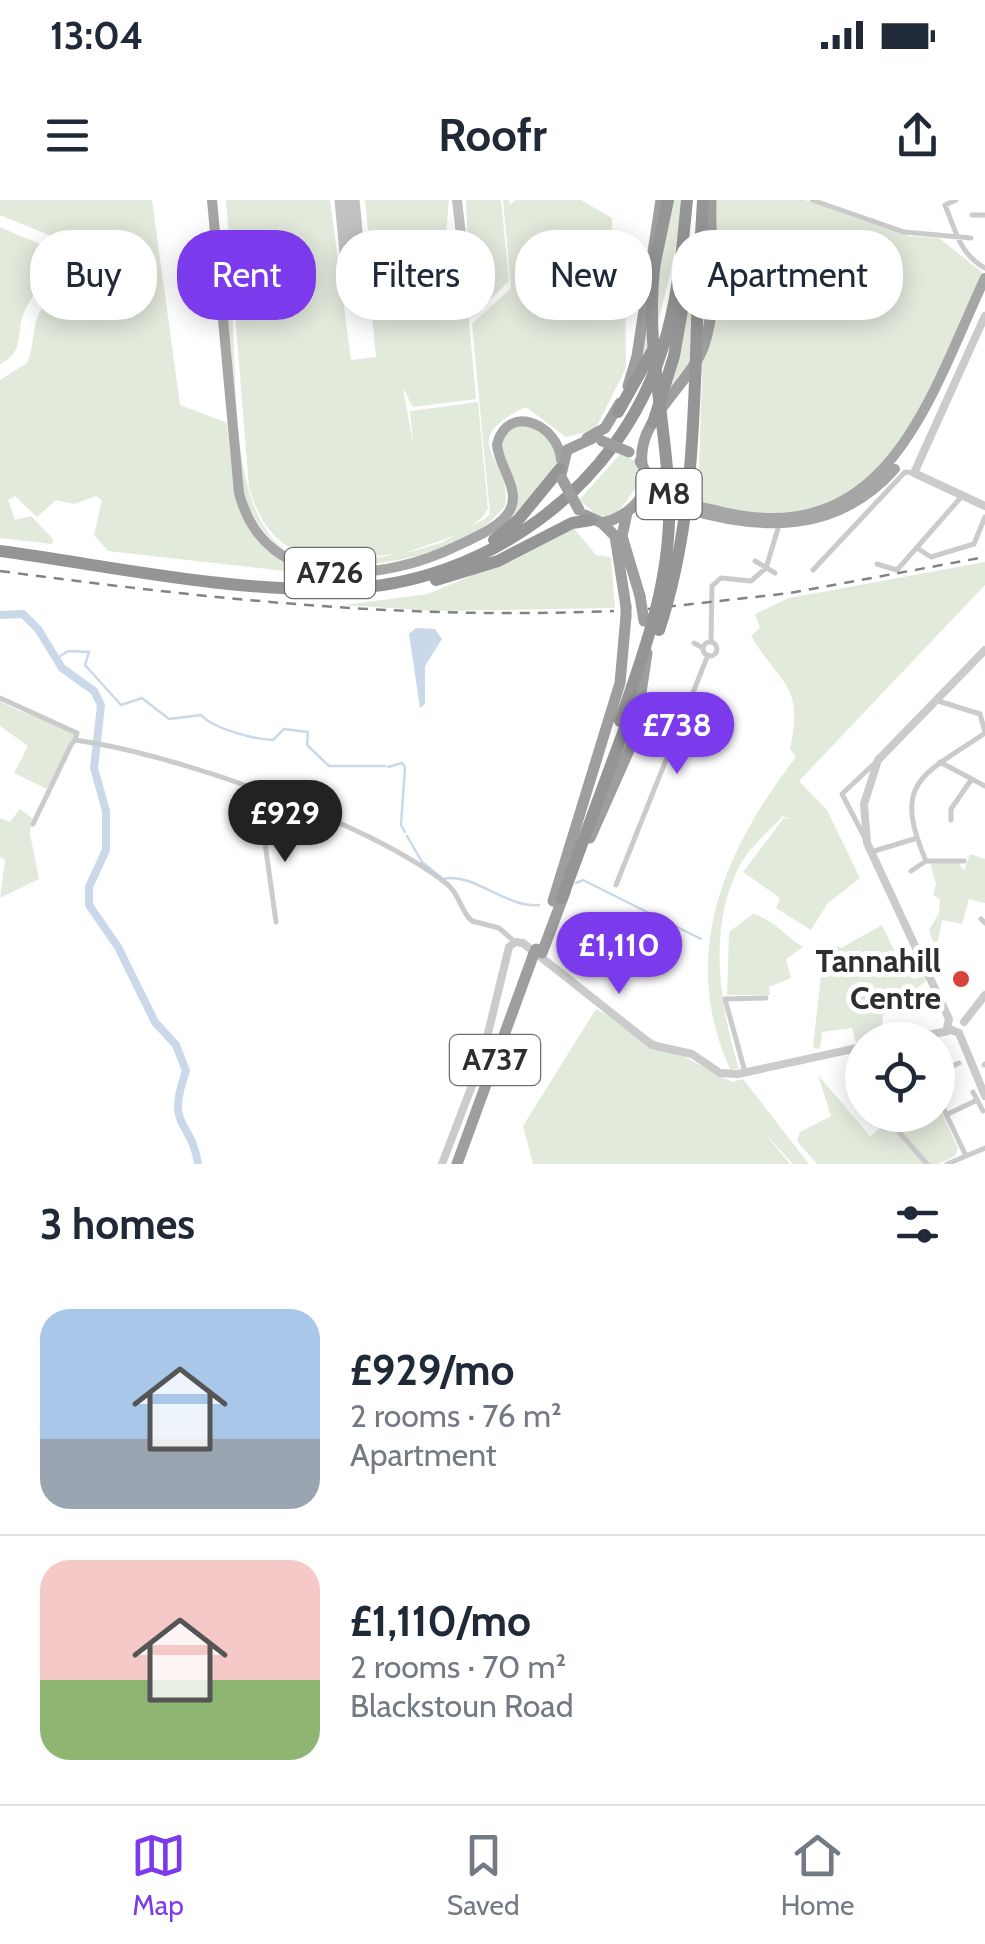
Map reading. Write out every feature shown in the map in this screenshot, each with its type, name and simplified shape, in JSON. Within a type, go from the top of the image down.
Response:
[{"type":"highway","name":"M8","points":[[562,898],[623,721],[655,615],[667,552],[668,479],[650,339],[664,200]]},
{"type":"highway","points":[[618,412],[637,356],[664,200]]},
{"type":"highway","name":"M8","points":[[688,230],[689,200]]},
{"type":"highway","name":"M8","points":[[428,579],[480,556],[528,528],[574,491],[616,442],[649,385],[666,339],[689,200]]},
{"type":"highway","points":[[689,200],[664,320],[640,379],[599,434],[573,443],[561,469],[578,510],[597,521],[627,514],[640,499],[645,469],[642,448],[653,423],[694,365],[706,338],[712,280],[707,200]]},
{"type":"highway","name":"M8","points":[[565,870],[664,614],[682,536],[707,200]]},
{"type":"highway","name":"M8","points":[[0,551],[273,586],[359,588],[428,579],[484,562],[532,534],[569,504],[614,455],[661,372],[677,320]]},
{"type":"highway","name":"M8","points":[[653,423],[674,356],[679,320]]},
{"type":"highway","points":[[588,438],[630,452],[645,469]]},
{"type":"highway","name":"M8","points":[[428,579],[503,534],[561,469]]},
{"type":"highway","name":"A737","points":[[457,1164],[538,954],[634,739],[645,680],[644,621],[623,541],[627,514]]},
{"type":"highway","name":"M8","points":[[0,559],[310,596],[368,594],[498,561],[572,523],[597,521]]},
{"type":"highway","name":"A737","points":[[465,1164],[538,954],[620,683],[626,611],[615,536],[597,521]]},
{"type":"main road","name":"A726","points":[[212,200],[238,493],[253,526],[280,555],[306,568],[338,573],[391,568],[446,551],[498,523],[510,510],[512,489],[496,448],[506,427],[531,421],[554,438],[573,443]]},
{"type":"main road","points":[[640,499],[653,498],[731,521],[780,522],[847,499],[886,468],[920,420],[984,287]]},
{"type":"main road","points":[[554,438],[561,469]]},
{"type":"main road","points":[[645,469],[652,486],[670,498],[780,522]]},
{"type":"street","points":[[812,200],[904,232],[958,240],[971,238]]},
{"type":"street","points":[[956,200],[945,205],[958,240],[970,259],[985,268]]},
{"type":"street","points":[[972,215],[985,215]]},
{"type":"street","points":[[914,472],[985,316]]},
{"type":"street","points":[[814,570],[905,472],[914,472],[985,506]]},
{"type":"street","points":[[877,564],[897,570],[963,495]]},
{"type":"street","points":[[917,548],[931,557],[940,550],[974,544],[985,516]]},
{"type":"street","points":[[725,656],[716,652],[711,642],[712,586],[721,578],[752,581],[766,568],[780,522]]},
{"type":"street","points":[[755,562],[775,573]]},
{"type":"street","points":[[703,648],[711,642]]},
{"type":"street","points":[[694,643],[708,655]]},
{"type":"street","points":[[949,1022],[842,794],[985,650]]},
{"type":"street","points":[[616,885],[708,655],[716,652]]},
{"type":"street","points":[[0,698],[34,717],[77,733],[32,824]]},
{"type":"street","points":[[926,861],[914,839],[910,803],[922,778],[985,732],[982,712],[934,699]]},
{"type":"street","points":[[76,740],[172,762],[402,852],[455,891],[472,922],[499,928],[523,944],[652,1045],[692,1054],[720,1073],[745,1072],[845,1051]]},
{"type":"street","points":[[869,848],[864,804],[878,760]]},
{"type":"street","points":[[940,762],[985,786]]},
{"type":"street","points":[[951,820],[952,809],[971,780]]},
{"type":"street","points":[[276,922],[264,828],[268,817],[285,803]]},
{"type":"street","points":[[869,848],[914,839]]},
{"type":"street","points":[[911,870],[926,861],[964,861]]},
{"type":"street","points":[[442,1164],[481,1062],[509,947],[516,942]]},
{"type":"street","points":[[985,995],[964,1022],[960,1034],[985,1096]]},
{"type":"street","points":[[745,1072],[725,1000],[766,998]]},
{"type":"street","points":[[949,1019],[957,1016],[964,1022]]},
{"type":"street","points":[[955,1032],[960,1034]]},
{"type":"street","points":[[955,1065],[959,1063]]},
{"type":"street","points":[[973,1092],[975,1102],[984,1111]]},
{"type":"street","points":[[955,1111],[975,1102]]},
{"type":"street","points":[[955,1130],[966,1156]]},
{"type":"street","points":[[899,1132],[927,1164]]},
{"type":"street","points":[[947,1164],[985,1148]]},
{"type":"shaded area","points":[[0,200],[152,200],[156,230],[37,230],[0,215]]},
{"type":"shaded area","points":[[226,200],[330,200],[336,246],[336,320],[346,320],[351,360],[376,357],[373,320],[469,320],[476,399],[413,407],[403,388],[413,443],[410,411],[478,402],[488,509],[473,526],[490,514],[472,324],[476,320],[495,320],[495,303],[511,288],[503,200],[509,200],[510,205],[515,200],[581,200],[612,218],[612,230],[515,230],[515,320],[625,320],[626,368],[595,430],[566,437],[526,407],[492,430],[489,441],[502,475],[505,506],[491,521],[433,551],[348,567],[340,565],[396,554],[326,558],[306,554],[288,547],[260,515],[249,488],[236,320],[316,320],[316,230],[228,230]],"holes":[[[460,533],[441,543],[406,553],[450,537]]]},
{"type":"shaded area","points":[[365,200],[449,200],[446,230],[368,230]]},
{"type":"shaded area","points":[[466,200],[501,200],[509,281],[495,295],[495,230],[467,230]]},
{"type":"shaded area","points":[[671,200],[682,200],[678,230],[672,230],[672,263],[661,311],[639,376],[647,320],[652,320],[652,293]]},
{"type":"shaded area","points":[[698,200],[707,206],[707,230],[695,230]]},
{"type":"shaded area","points":[[713,200],[805,200],[892,230],[712,230]]},
{"type":"shaded area","points":[[0,227],[30,240],[30,302],[22,318],[17,347],[0,364]]},
{"type":"shaded area","points":[[903,234],[939,238],[983,273],[915,424],[880,472],[828,505],[757,515],[698,502],[699,375],[709,320],[903,320]]},
{"type":"shaded area","points":[[157,237],[180,405],[227,423],[235,487],[248,525],[259,542],[295,568],[294,572],[108,551],[94,535],[102,500],[96,496],[74,504],[56,500],[37,517],[15,496],[8,500],[15,520],[31,516],[53,539],[52,544],[0,538],[0,380],[27,363],[36,321],[157,320]]},
{"type":"shaded area","points":[[227,320],[232,320],[240,444],[249,492],[267,531],[295,556],[336,563],[328,569],[288,554],[267,535],[244,499]]},
{"type":"shaded area","points":[[684,320],[706,320],[700,342],[676,388],[669,388]]},
{"type":"shaded area","points":[[528,423],[555,444],[558,464],[501,530],[515,508],[500,454],[506,429]]},
{"type":"shaded area","points":[[621,453],[636,462],[641,481],[616,515],[599,517],[579,500]]},
{"type":"shaded area","points":[[571,525],[596,555],[611,557],[615,608],[436,611],[344,605],[428,594],[531,550]]},
{"type":"shaded area","points":[[985,562],[985,585],[799,781],[827,810],[860,878],[827,904],[811,930],[776,908],[780,898],[743,872],[784,818],[791,820],[783,816],[741,863],[730,887],[720,939],[722,992],[739,1069],[730,1069],[715,1026],[708,985],[709,944],[717,904],[748,828],[796,757],[790,749],[794,727],[792,697],[751,636],[760,628],[755,614],[789,598]]},
{"type":"shaded area","points":[[0,701],[75,735],[47,789],[14,773],[28,746],[0,726]]},
{"type":"shaded area","points":[[20,809],[32,818],[30,834],[39,879],[0,898],[5,860],[0,857],[0,818],[10,822]]},
{"type":"shaded area","points":[[970,854],[985,859],[985,903],[969,899],[962,924],[942,920],[938,941],[933,942],[929,930],[939,913],[940,899],[933,895],[936,884],[930,863],[958,862],[964,870]]},
{"type":"shaded area","points":[[753,914],[803,947],[786,959],[791,978],[769,987],[770,995],[727,995],[729,932]]},
{"type":"shaded area","points":[[882,925],[904,971],[914,979],[924,975],[927,980],[883,1015],[883,1022],[845,1022],[845,1029],[822,1032],[820,1049],[813,1048],[822,965],[837,946],[841,948]]},
{"type":"shaded area","points":[[596,1009],[732,1082],[743,1079],[809,1164],[793,1164],[763,1131],[790,1164],[533,1164],[523,1126]]},
{"type":"shaded area","points":[[818,1075],[845,1107],[845,1132],[867,1132],[870,1136],[875,1132],[951,1132],[958,1148],[955,1156],[938,1164],[817,1164],[797,1141],[800,1132],[831,1116]]},
{"type":"water","points":[[416,628],[435,629],[442,639],[425,666],[425,704],[420,708],[409,634]]},
{"type":"waterway","points":[[0,615],[23,614],[38,629],[62,668],[94,691],[101,705],[94,768],[106,811],[106,850],[89,887],[89,905],[118,947],[155,1022],[176,1045],[186,1071],[179,1114],[198,1164]]},
{"type":"waterway","points":[[56,659],[68,651],[89,652],[85,665],[121,705],[142,698],[169,719],[201,715],[224,729],[265,739],[273,740],[284,729],[308,732],[307,745],[329,766],[385,766]]},
{"type":"waterway","points":[[388,767],[402,763],[405,767],[401,825],[405,832]]},
{"type":"waterway","points":[[407,836],[422,862],[443,879],[455,878],[514,901],[539,905]]},
{"type":"waterway","points":[[576,883],[583,880],[701,939]]},
{"type":"taxiway","points":[[457,200],[460,230]]},
{"type":"runway","points":[[347,200],[350,230]]},
{"type":"railway","points":[[648,609],[790,593],[985,557]]},
{"type":"railway","points":[[0,571],[155,590],[381,610],[614,611]]},
{"type":"place","name":"Tannahill Centre","points":[[961,979]]}]
